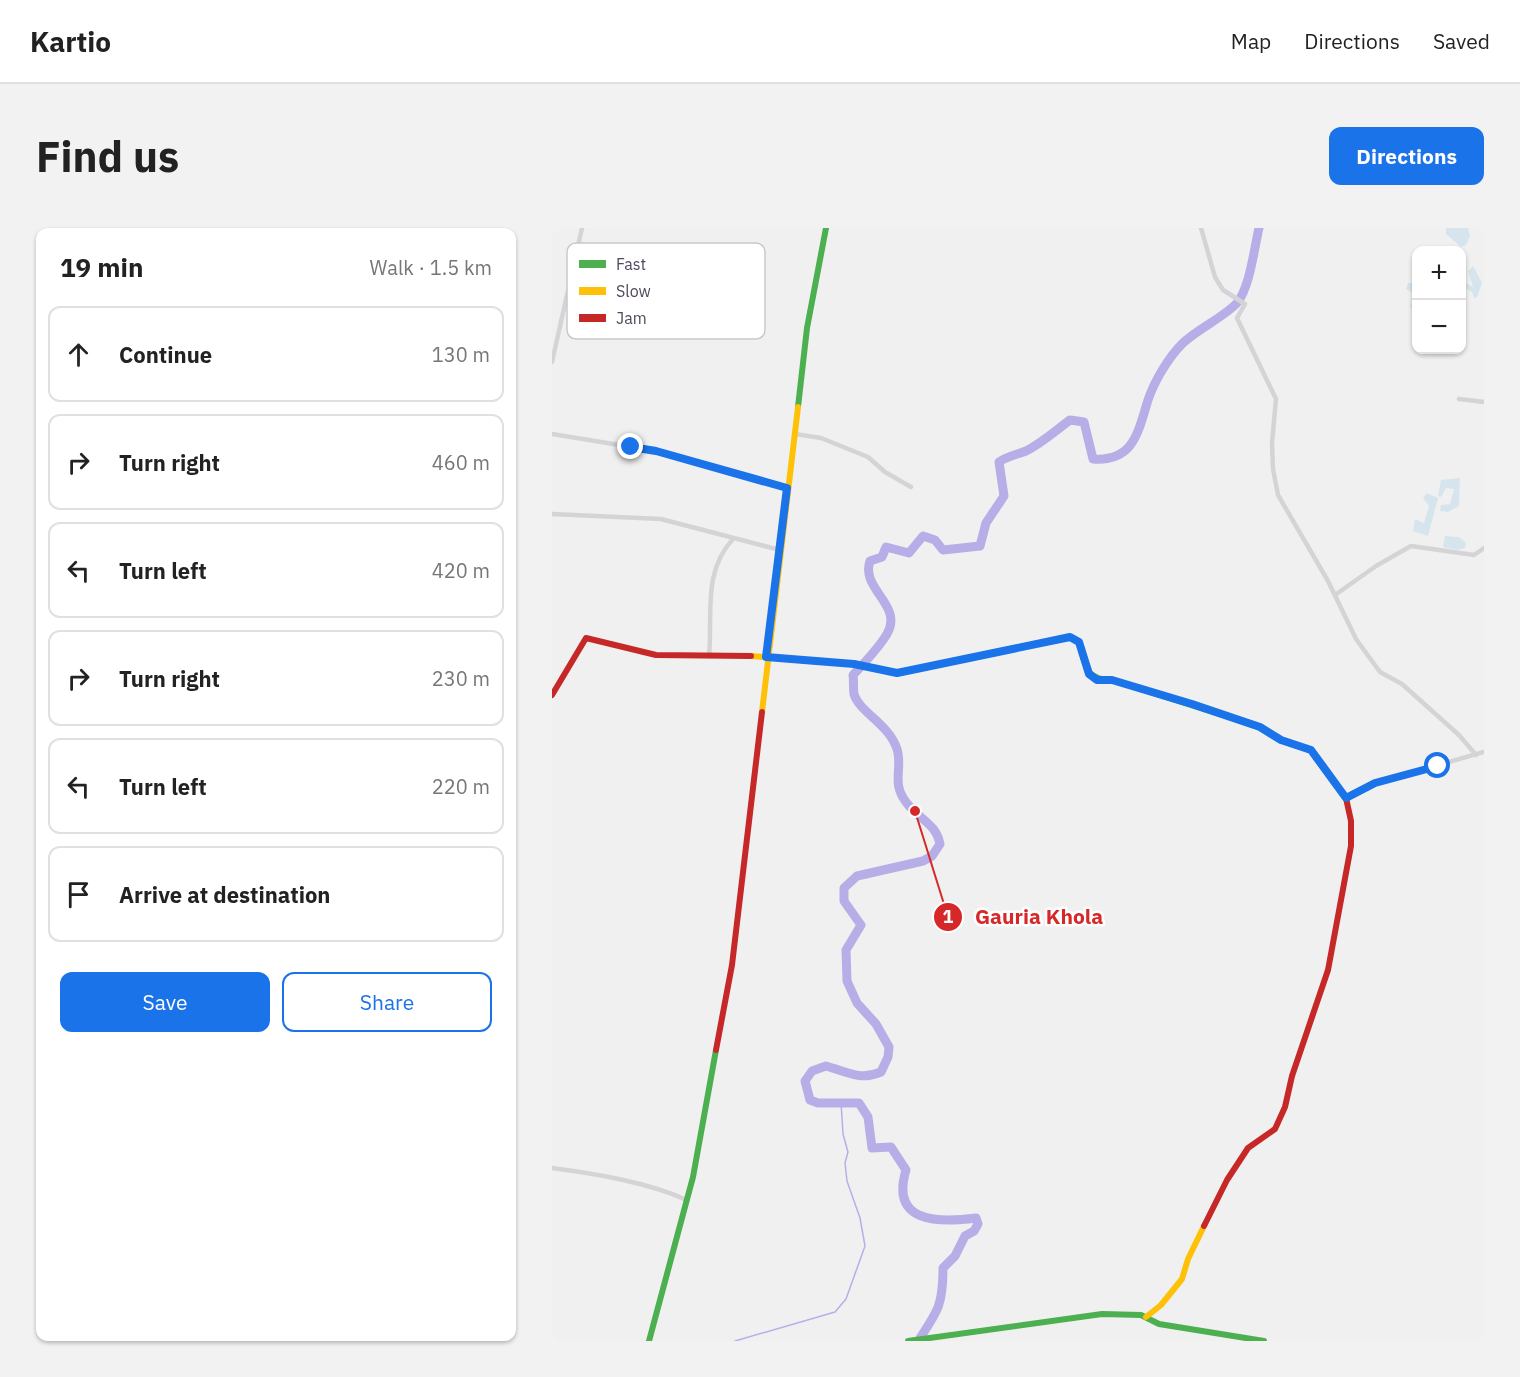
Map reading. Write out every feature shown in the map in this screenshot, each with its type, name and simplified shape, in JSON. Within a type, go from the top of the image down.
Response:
[{"type":"street","points":[[579,243],[582,228]]},
{"type":"street","points":[[649,1341],[687,1200],[706,1116],[732,965],[766,657],[807,328],[826,228]]},
{"type":"street","points":[[1202,228],[1215,277],[1223,290],[1245,304],[1238,318],[1276,399],[1272,460],[1278,495],[1335,595],[1356,639],[1380,672],[1402,684],[1459,735],[1476,755]]},
{"type":"street","points":[[552,362],[567,295]]},
{"type":"street","points":[[1459,399],[1484,402]]},
{"type":"street","points":[[552,434],[656,451],[787,488]]},
{"type":"street","points":[[795,434],[821,438],[868,457],[885,472],[911,487]]},
{"type":"street","points":[[552,514],[661,519],[780,550]]},
{"type":"street","points":[[709,656],[709,604],[715,567],[723,550],[733,539]]},
{"type":"street","points":[[1335,595],[1376,566],[1411,546],[1474,555],[1484,548]]},
{"type":"street","points":[[552,695],[586,638],[656,655],[766,657],[854,664],[897,673],[1070,637],[1079,642],[1089,674],[1097,680],[1112,680],[1192,704],[1260,727],[1281,740],[1311,750],[1346,798],[1351,821],[1351,846],[1328,970],[1292,1076],[1285,1107],[1275,1130],[1248,1148],[1227,1180],[1188,1259],[1182,1280],[1161,1305],[1146,1317]]},
{"type":"street","points":[[1346,798],[1375,783],[1484,752]]},
{"type":"street","points":[[552,1168],[630,1182],[667,1191],[687,1200]]},
{"type":"street","points":[[908,1341],[1102,1314],[1146,1317],[1159,1324],[1264,1341]]},
{"type":"shaded area","points":[[1446,228],[1468,228],[1470,236],[1466,245],[1460,246],[1446,234]]},
{"type":"shaded area","points":[[1473,266],[1482,283],[1477,297],[1474,298],[1472,292],[1466,288],[1466,283],[1473,287],[1468,271]]},
{"type":"shaded area","points":[[1408,283],[1412,283],[1412,292],[1406,289]]},
{"type":"shaded area","points":[[1460,478],[1459,506],[1448,512],[1440,511],[1441,505],[1450,504],[1454,489],[1446,488],[1441,497],[1438,496],[1441,480]]},
{"type":"shaded area","points":[[1427,493],[1438,498],[1428,536],[1413,531],[1415,519],[1424,523],[1429,506],[1423,498]]},
{"type":"shaded area","points":[[1445,536],[1459,537],[1466,543],[1465,548],[1457,550],[1443,547]]},
{"type":"waterway","points":[[918,1341],[938,1307],[942,1291],[943,1268],[955,1256],[965,1236],[974,1231],[978,1224],[976,1218],[933,1219],[911,1210],[905,1201],[903,1187],[906,1170],[891,1147],[872,1148],[868,1117],[859,1103],[818,1103],[810,1100],[805,1081],[812,1071],[826,1066],[853,1075],[873,1075],[881,1072],[888,1057],[889,1047],[876,1024],[857,1003],[847,981],[846,950],[861,925],[844,901],[844,888],[857,876],[923,861],[932,856],[940,844],[935,831],[911,808],[902,795],[898,782],[897,749],[893,740],[888,732],[862,707],[854,694],[853,675],[880,645],[891,624],[890,614],[871,580],[870,561],[882,557],[886,547],[909,553],[923,536],[935,540],[943,550],[980,546],[986,523],[1004,496],[999,462],[1032,448],[1070,420],[1084,422],[1093,459],[1107,459],[1126,450],[1137,434],[1154,386],[1172,356],[1188,339],[1237,303],[1248,278],[1259,228]]},
{"type":"waterway","points":[[735,1341],[835,1312],[846,1299],[865,1246],[860,1218],[847,1181],[845,1163],[848,1152],[843,1134],[841,1102]]},
{"type":"traffic: fast","points":[[798,407],[807,328],[826,228]]},
{"type":"traffic: fast","points":[[1020,647],[1070,637],[1079,642],[1085,664],[1091,674],[1096,677],[1260,727],[1281,740],[1311,750],[1328,773]]},
{"type":"traffic: fast","points":[[649,1341],[693,1177],[716,1050]]},
{"type":"traffic: fast","points":[[908,1341],[1102,1314],[1141,1315],[1159,1324],[1264,1341]]},
{"type":"traffic: slow","points":[[762,712],[798,407]]},
{"type":"traffic: slow","points":[[751,656],[853,664],[897,673],[1020,647]]},
{"type":"traffic: slow","points":[[1146,1317],[1161,1305],[1182,1279],[1188,1259],[1204,1226]]},
{"type":"traffic: jam","points":[[552,695],[586,638],[656,655],[751,656]]},
{"type":"traffic: jam","points":[[716,1050],[732,965],[762,712]]},
{"type":"traffic: jam","points":[[1204,1226],[1227,1180],[1248,1148],[1275,1129],[1285,1107],[1292,1076],[1328,970],[1351,846],[1351,821],[1346,798],[1328,773]]},
{"type":"place","name":"Gauria Khola","points":[[915,811]]},
{"type":"route","points":[[631,447],[656,451],[787,488],[774,608],[766,657],[816,663],[854,664],[897,673],[994,655],[1070,637],[1079,642],[1089,674],[1097,680],[1112,680],[1142,688],[1240,719],[1260,727],[1281,740],[1311,750],[1346,798],[1375,783],[1438,766]]}]
